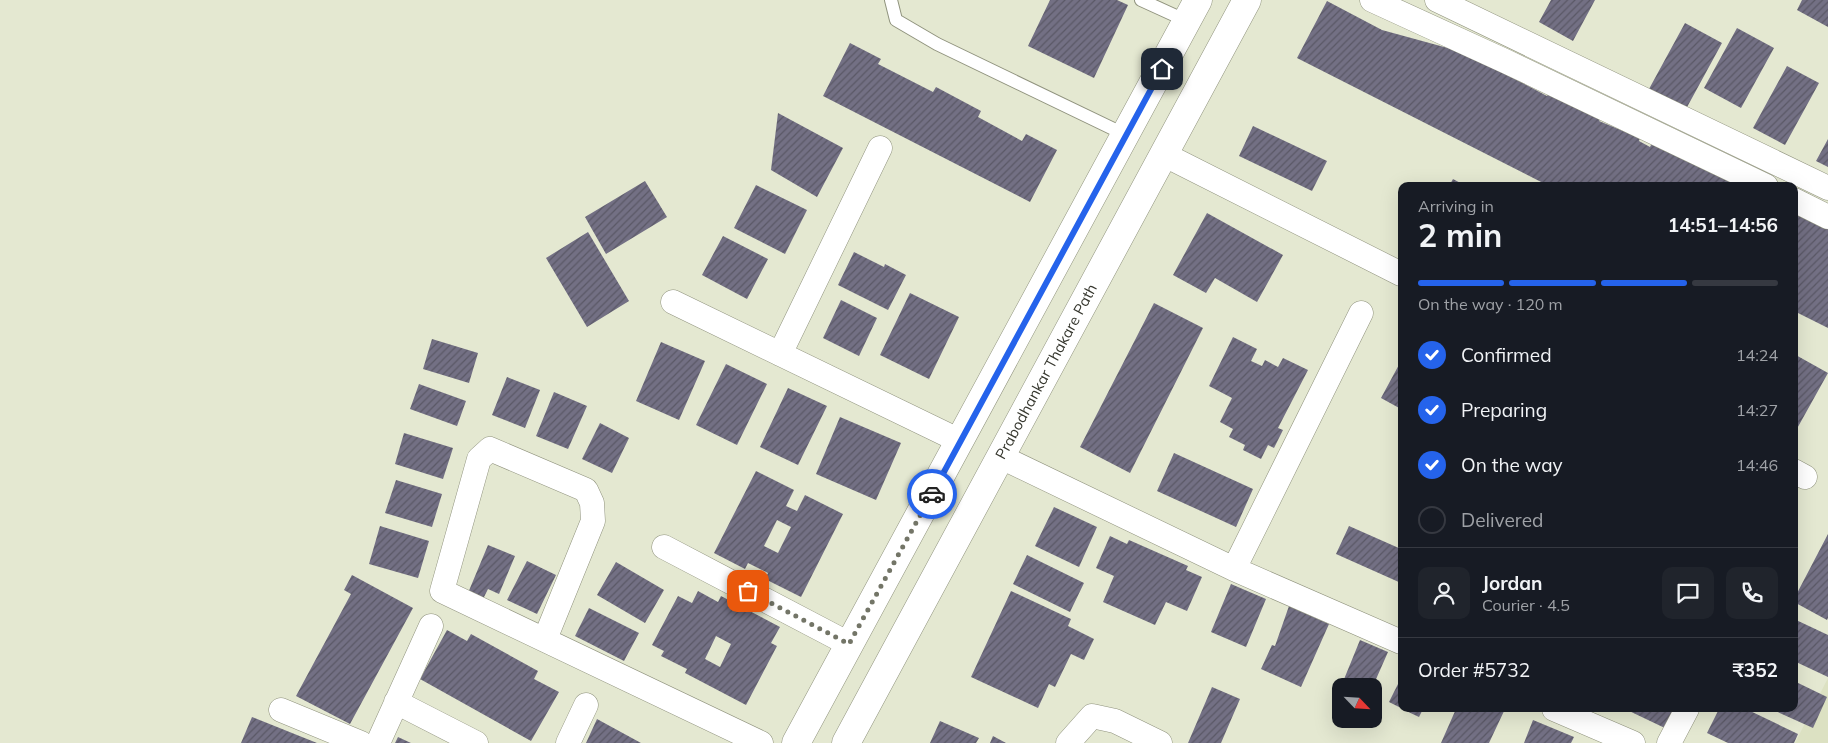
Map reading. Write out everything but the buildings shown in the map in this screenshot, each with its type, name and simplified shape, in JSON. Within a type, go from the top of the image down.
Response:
[{"type":"main road","name":"Prabodhankar Thakare Path","points":[[846,743],[1247,0]]},
{"type":"main road","points":[[796,743],[1193,10]]},
{"type":"street","points":[[1372,0],[1758,182]]},
{"type":"street","points":[[1436,0],[1828,188]]},
{"type":"street","points":[[780,354],[880,148]]},
{"type":"street","points":[[1165,155],[1398,272]]},
{"type":"street","points":[[1798,202],[1828,217]]},
{"type":"street","points":[[673,302],[960,441]]},
{"type":"street","points":[[1234,569],[1361,313]]},
{"type":"street","points":[[545,639],[593,521],[592,503],[586,490],[490,449],[479,459],[442,591],[761,743]]},
{"type":"street","points":[[1002,457],[1234,569],[1398,641]]},
{"type":"street","points":[[664,547],[849,644]]},
{"type":"street","points":[[378,743],[431,626]]},
{"type":"street","points":[[396,702],[476,743]]},
{"type":"street","points":[[568,743],[586,705]]},
{"type":"street","points":[[281,710],[361,743]]},
{"type":"street","points":[[1561,712],[1633,743]]},
{"type":"street","points":[[1669,743],[1685,712]]},
{"type":"street","points":[[1068,743],[1092,716],[1114,721],[1160,743]]},
{"type":"lane","points":[[891,0],[896,20],[937,44],[1126,135]]},
{"type":"lane","points":[[1142,0],[1193,10]]},
{"type":"shaded area","points":[[1828,678],[1828,743],[1795,743]]},
{"type":"way so far","points":[[748,591],[849,644],[932,494]]},
{"type":"route","points":[[932,494],[1162,69]]}]
